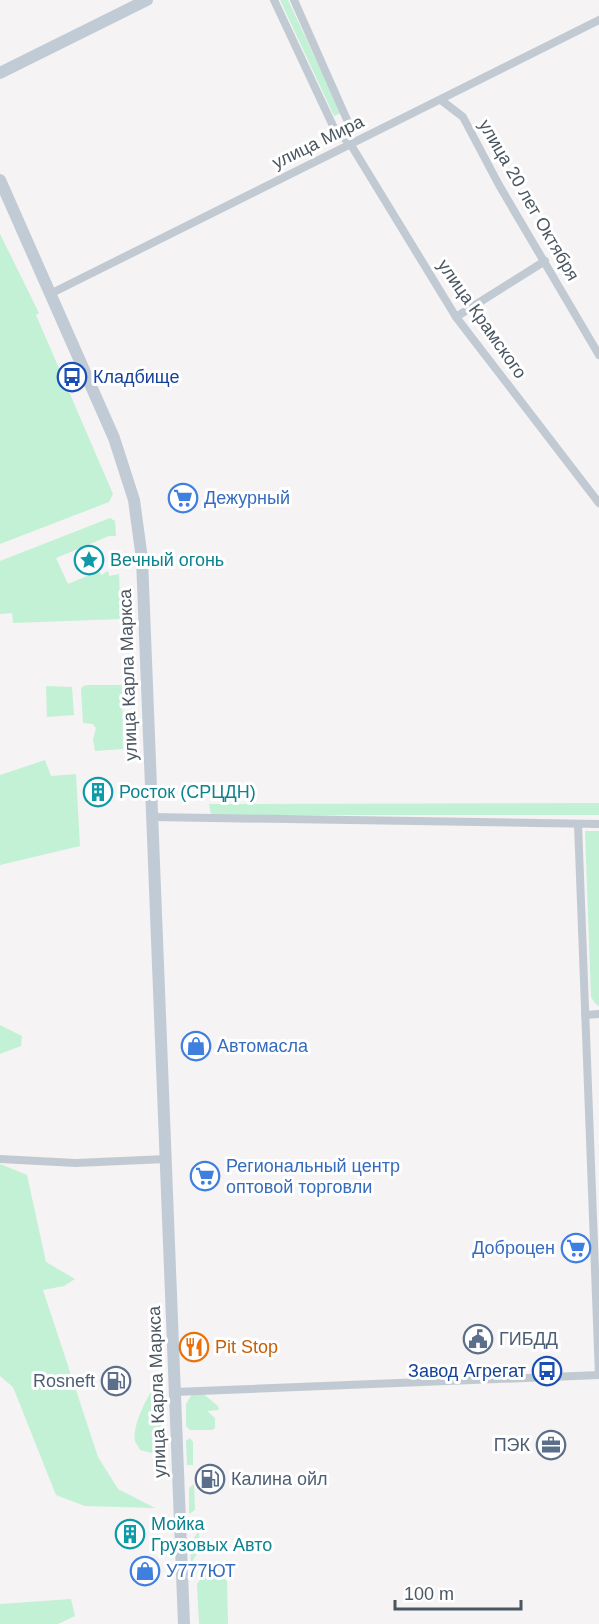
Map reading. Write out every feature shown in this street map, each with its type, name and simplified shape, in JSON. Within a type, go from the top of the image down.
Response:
[{"type":"main road","points":[[0,73],[147,0]]},
{"type":"main road","name":"улица Карла Маркса","points":[[0,180],[114,438],[134,500],[142,559],[184,1624]]},
{"type":"street","name":"улица Крамского","points":[[274,0],[334,128],[351,145],[456,317],[599,503]]},
{"type":"street","name":"улица Крамского","points":[[294,0],[348,122],[351,145]]},
{"type":"street","name":"улица Мира","points":[[50,294],[599,20]]},
{"type":"street","name":"улица 20 лет Октября","points":[[441,100],[463,117],[499,185],[599,355]]},
{"type":"street","points":[[456,317],[544,261]]},
{"type":"street","points":[[152,818],[599,824]]},
{"type":"street","points":[[175,1392],[599,1375],[578,824]]},
{"type":"street","points":[[585,1015],[599,1014]]},
{"type":"street","points":[[0,1159],[76,1164],[166,1159]]},
{"type":"green space","points":[[280,0],[288,0],[341,113],[334,116]]},
{"type":"green space","points":[[0,234],[39,313],[36,315],[113,494],[109,502],[0,544]]},
{"type":"green space","points":[[110,518],[115,521],[116,536],[109,536],[56,558],[68,584],[99,571],[101,575],[108,571],[109,576],[119,574],[121,619],[13,623],[12,613],[0,614],[0,561]]},
{"type":"green space","points":[[88,685],[122,685],[123,749],[95,751],[93,739],[96,728],[93,724],[83,723],[81,689]]},
{"type":"green space","points":[[46,686],[72,687],[74,715],[47,717]]},
{"type":"green space","points":[[45,760],[51,776],[76,774],[80,846],[0,865],[0,775]]},
{"type":"green space","points":[[599,803],[599,815],[211,815],[209,804]]},
{"type":"green space","points":[[585,831],[599,831],[599,1006],[591,997]]},
{"type":"green space","points":[[0,1025],[22,1036],[21,1046],[0,1054]]},
{"type":"green space","points":[[0,1164],[27,1175],[46,1262],[75,1279],[64,1286],[43,1290],[98,1457],[118,1489],[155,1508],[85,1506],[56,1495],[13,1387],[0,1376]]},
{"type":"green space","points":[[157,1385],[160,1388],[162,1448],[152,1453],[140,1450],[135,1441],[135,1435],[141,1411]]},
{"type":"green space","points":[[202,1393],[218,1406],[219,1410],[207,1411],[215,1418],[215,1428],[190,1430],[186,1426],[186,1404],[192,1394]]},
{"type":"green space","points":[[190,1438],[193,1442],[193,1465],[187,1465],[186,1441]]},
{"type":"green space","points":[[194,1484],[195,1510],[189,1514],[189,1488]]},
{"type":"green space","points":[[199,1530],[200,1548],[191,1564],[190,1544]]},
{"type":"green space","points":[[210,1566],[227,1581],[228,1624],[199,1624],[197,1584]]},
{"type":"green space","points":[[71,1599],[75,1616],[58,1624],[0,1624],[0,1604]]},
{"type":"place","name":"Кладбище","points":[[72,377]]},
{"type":"place","name":"Дежурный","points":[[183,498]]},
{"type":"place","name":"Вечный огонь","points":[[89,560]]},
{"type":"place","name":"Росток (СРЦДН)","points":[[98,792]]},
{"type":"place","name":"Автомасла","points":[[196,1046]]},
{"type":"place","name":"Региональный центр оптовой торговли","points":[[205,1176]]},
{"type":"place","name":"Доброцен","points":[[576,1248]]},
{"type":"place","name":"ГИБДД","points":[[478,1339]]},
{"type":"place","name":"Pit Stop","points":[[194,1347]]},
{"type":"place","name":"Завод Агрегат","points":[[547,1371]]},
{"type":"place","name":"Rosneft","points":[[116,1381]]},
{"type":"place","name":"ПЭК","points":[[551,1445]]},
{"type":"place","name":"Калина ойл","points":[[210,1479]]},
{"type":"place","name":"Мойка Грузовых Авто","points":[[130,1534]]},
{"type":"place","name":"У777ЮТ","points":[[145,1571]]}]
